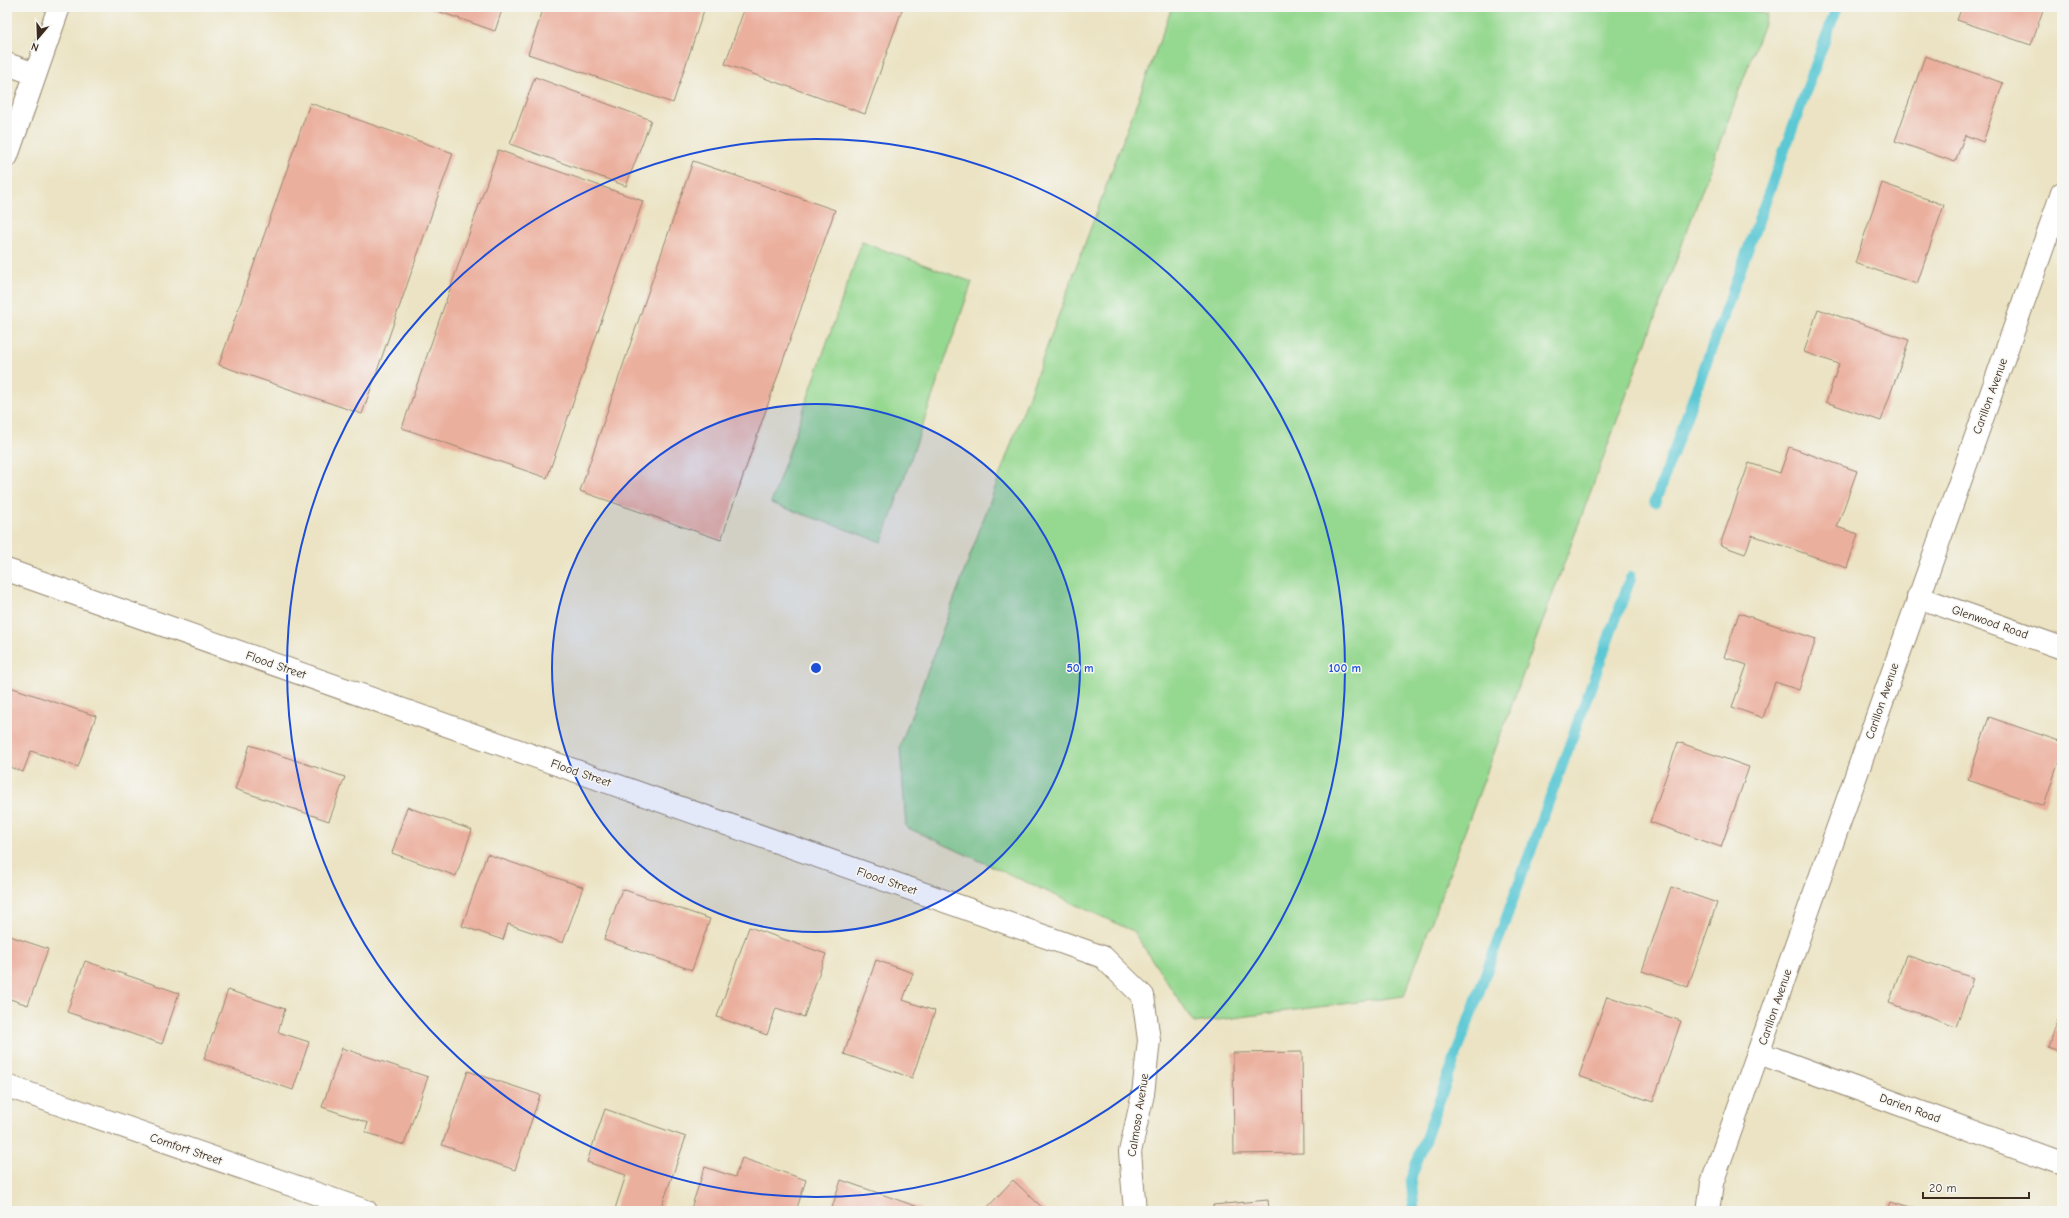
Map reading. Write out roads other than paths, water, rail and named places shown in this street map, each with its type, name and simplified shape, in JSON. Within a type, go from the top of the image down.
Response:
[{"type":"street","points":[[7,156],[58,7]]},
{"type":"street","points":[[7,64],[35,74]]},
{"type":"street","name":"Carillon Avenue","points":[[1708,1211],[1712,1183],[2062,193]]},
{"type":"street","name":"Flood Street","points":[[7,570],[1103,957],[1143,996]]},
{"type":"street","name":"Glenwood Road","points":[[1918,597],[2062,648]]},
{"type":"street","name":"Calmoso Avenue","points":[[1135,1211],[1130,1152],[1143,1094],[1149,1040],[1143,996]]},
{"type":"street","name":"Darien Road","points":[[1759,1053],[2062,1164]]},
{"type":"street","name":"Comfort Street","points":[[7,1086],[366,1211]]},
{"type":"waterway","points":[[1655,502],[1837,7]]},
{"type":"waterway","points":[[1414,1211],[1411,1178],[1631,577]]}]
